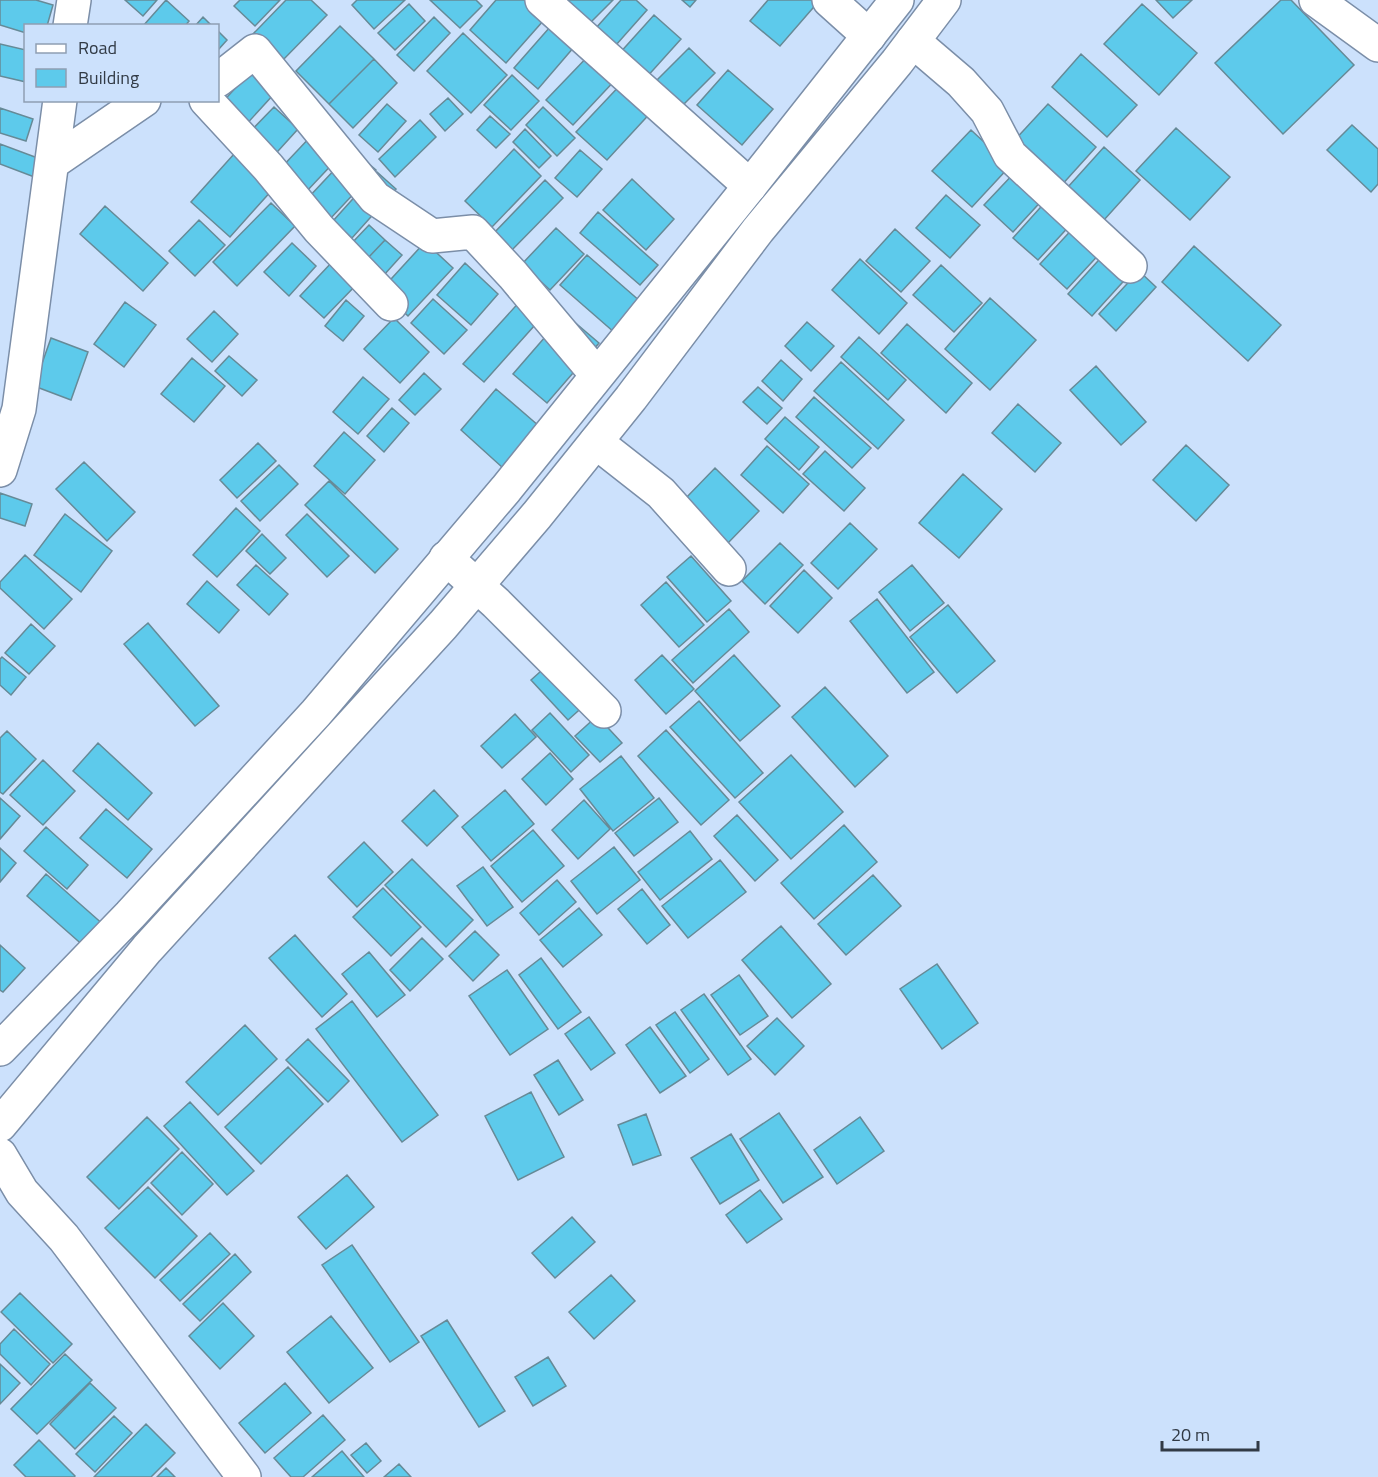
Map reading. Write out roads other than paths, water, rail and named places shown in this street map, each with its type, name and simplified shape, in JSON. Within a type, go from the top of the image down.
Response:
[{"type":"main road","points":[[70,24],[74,0]]},
{"type":"main road","points":[[542,0],[750,186]]},
{"type":"main road","points":[[829,0],[864,32]]},
{"type":"main road","points":[[0,1049],[130,915],[316,713],[506,489],[750,186],[864,32],[897,0]]},
{"type":"main road","points":[[0,1125],[156,939],[327,753],[486,595],[605,448],[758,230],[917,44],[944,0]]},
{"type":"main road","points":[[1316,0],[1378,45]]},
{"type":"main road","points":[[917,44],[961,82],[987,111],[1010,155],[1130,266]]},
{"type":"main road","points":[[219,79],[255,51],[375,198],[432,236],[473,232],[521,284],[597,375]]},
{"type":"main road","points":[[0,470],[19,409],[60,102]]},
{"type":"main road","points":[[52,163],[141,102]]},
{"type":"main road","points":[[208,102],[268,167],[319,228],[391,304]]},
{"type":"main road","points":[[605,448],[661,493],[729,569]]},
{"type":"main road","points":[[446,558],[604,711]]},
{"type":"main road","points":[[130,915],[156,939]]},
{"type":"main road","points":[[0,1155],[22,1192],[64,1238],[244,1477]]}]
